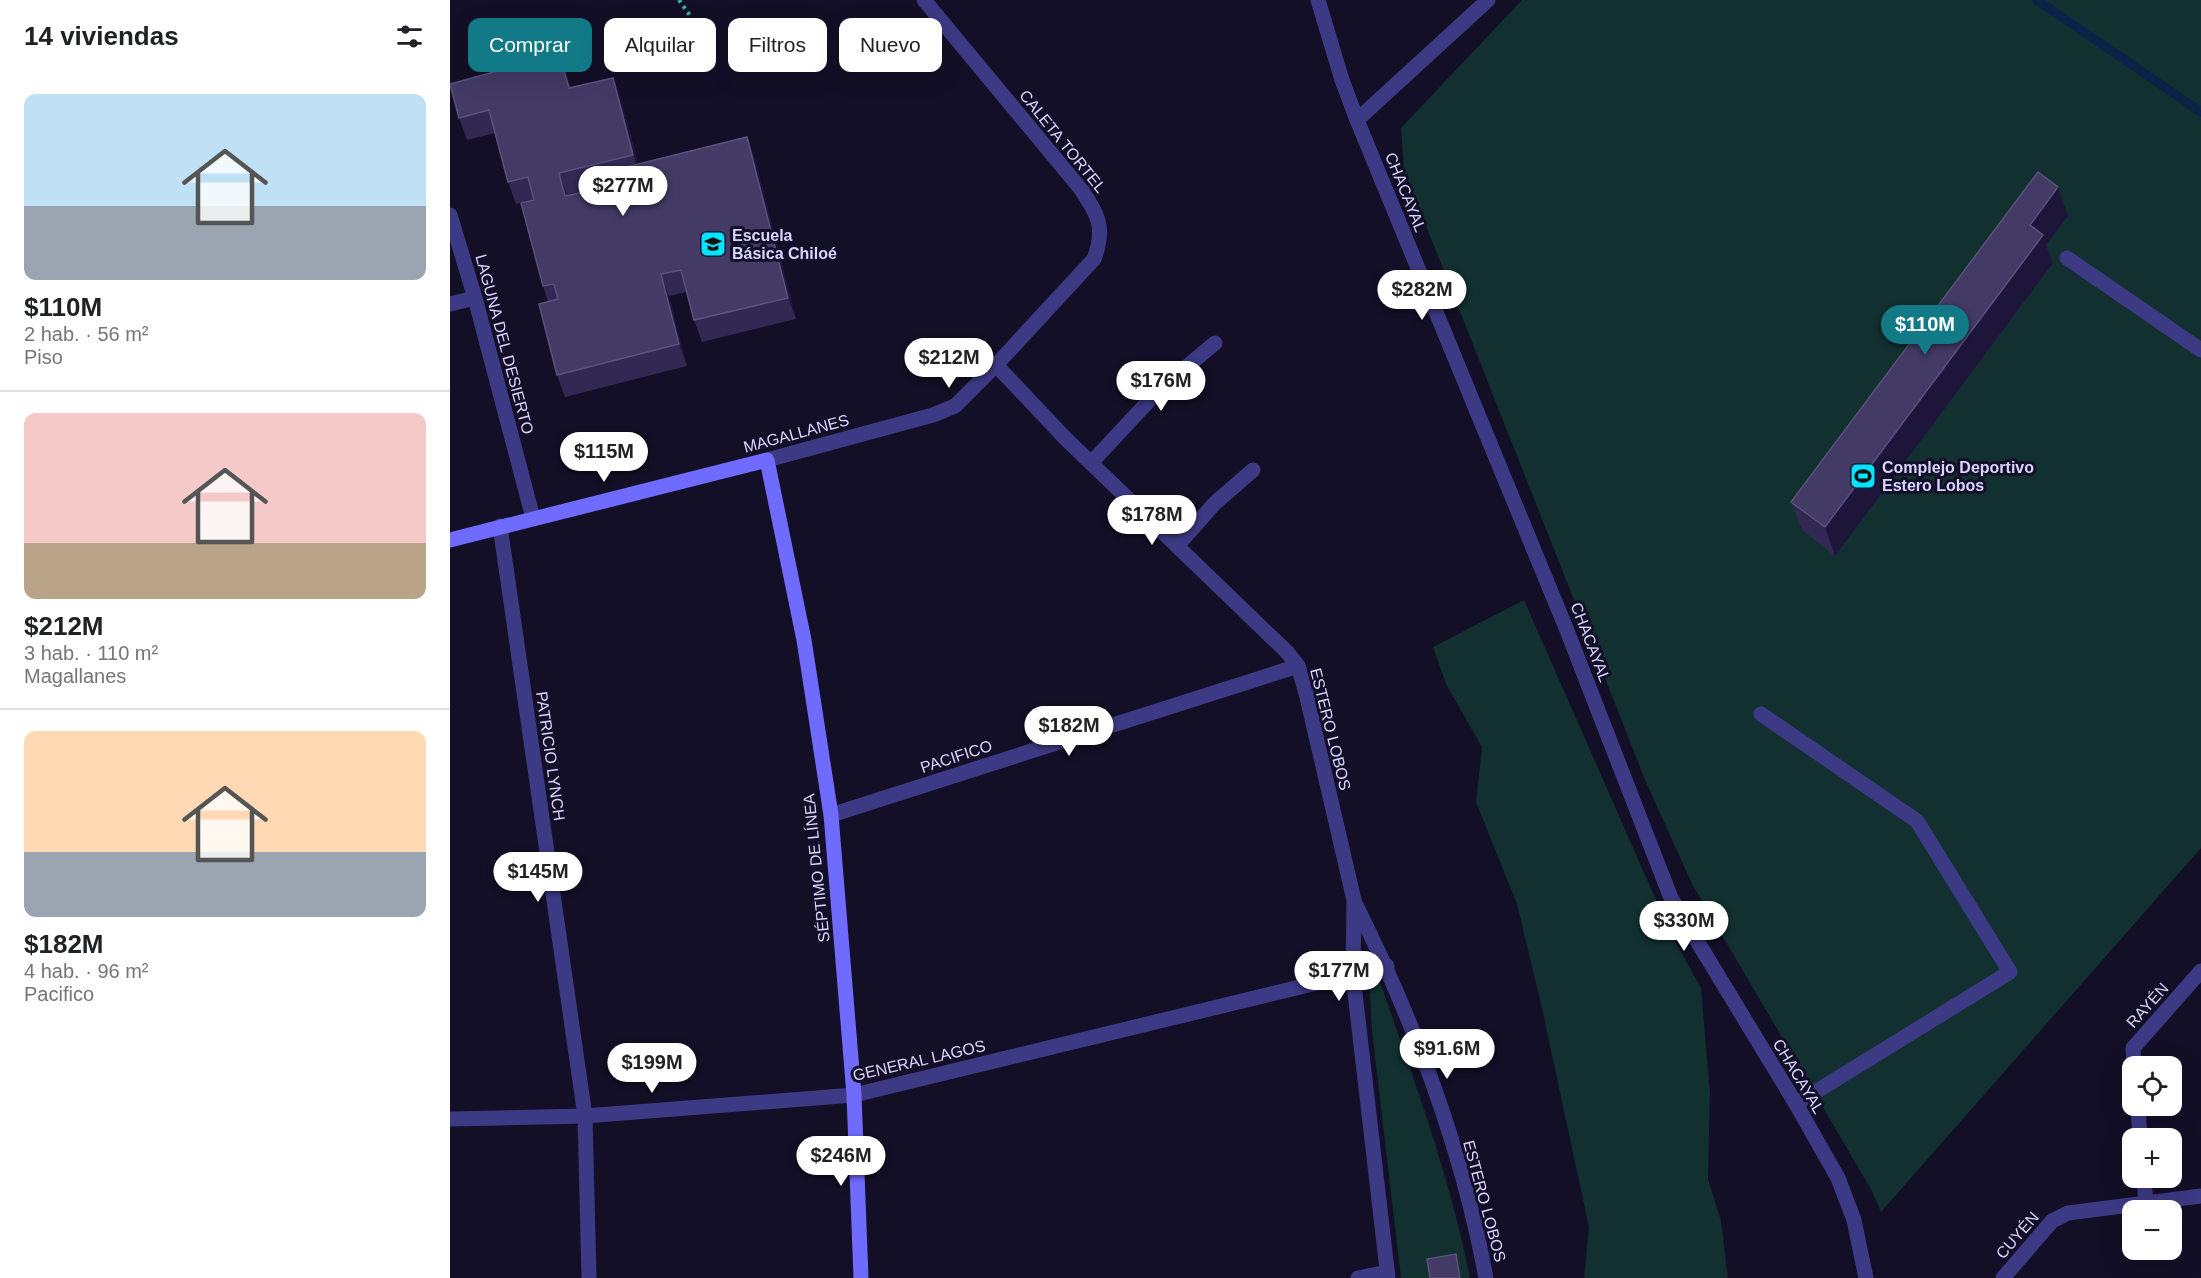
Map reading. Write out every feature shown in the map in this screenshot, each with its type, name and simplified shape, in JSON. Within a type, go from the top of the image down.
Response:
[{"type":"street","name":"CALETA TORTEL","points":[[924,0],[1080,188],[1093,208],[1100,225],[1100,244],[1094,259]]},
{"type":"street","name":"CHACAYAL","points":[[1318,0],[1342,80],[1357,120],[1566,628],[1671,898],[1796,1104],[1842,1189],[1854,1220],[1866,1278]]},
{"type":"street","points":[[1357,120],[1488,0]]},
{"type":"street","name":"LAGUNA DEL DESIERTO","points":[[450,215],[476,298],[533,518]]},
{"type":"street","points":[[2067,258],[2201,350]]},
{"type":"street","name":"MAGALLANES","points":[[450,540],[767,460],[933,415],[955,406],[1094,259]]},
{"type":"street","points":[[450,304],[476,298]]},
{"type":"street","points":[[1092,464],[1159,390],[1215,343]]},
{"type":"street","name":"ESTERO LOBOS","points":[[996,365],[1092,464],[1287,652],[1298,666],[1354,900],[1387,966],[1424,1061],[1455,1152],[1478,1232],[1486,1278]]},
{"type":"street","name":"SÉPTIMO DE LÍNEA","points":[[767,460],[804,640],[831,815],[854,1095],[861,1278]]},
{"type":"street","points":[[1177,546],[1215,503],[1253,470]]},
{"type":"street","name":"PATRICIO LYNCH","points":[[500,526],[585,1116],[589,1278]]},
{"type":"street","name":"PACIFICO","points":[[831,815],[1298,666]]},
{"type":"street","points":[[1761,714],[1917,821],[2010,972],[1796,1104]]},
{"type":"street","name":"ESTERO LOBOS","points":[[1354,900],[1353,976],[1388,1275]]},
{"type":"street","name":"GENERAL LAGOS","points":[[450,1119],[585,1116],[854,1095],[1387,966]]},
{"type":"street","name":"RAYÉN","points":[[2133,1056],[2133,1048],[2201,971]]},
{"type":"street","name":"CUYÉN","points":[[2170,1200],[2201,1196]]},
{"type":"street","name":"CUYÉN","points":[[2003,1278],[2052,1221],[2068,1213],[2122,1206]]},
{"type":"street","points":[[1358,1278],[1388,1275]]},
{"type":"path","points":[[679,0],[691,16]]},
{"type":"green space","name":"Complejo Deportivo Estero Lobos","points":[[1522,0],[2201,0],[2201,848],[1881,1212],[1872,1191],[1692,884],[1646,782],[1404,170],[1401,128]]},
{"type":"green space","points":[[1524,600],[1671,934],[1701,988],[1710,1093],[1708,1179],[1721,1221],[1728,1278],[1584,1278],[1589,1227],[1541,1004],[1517,904],[1476,802],[1482,747],[1446,684],[1433,647]]},
{"type":"green space","points":[[1369,976],[1376,976],[1379,979],[1417,1090],[1452,1202],[1470,1278],[1401,1278],[1372,1031]]},
{"type":"building","points":[[494,72],[564,72],[569,88],[613,78],[633,155],[559,173],[565,196],[593,190],[590,176],[747,137],[788,298],[694,320],[681,270],[661,274],[679,344],[557,375],[539,304],[558,299],[554,284],[543,286],[521,203],[534,200],[528,177],[508,182],[489,110],[459,118],[450,84]]},
{"type":"building","points":[[2038,172],[2058,187],[2030,225],[2043,235],[1825,527],[1791,502]]},
{"type":"building","points":[[1456,1254],[1460,1278],[1430,1278],[1427,1259]]},
{"type":"waterway","points":[[2037,0],[2201,112]]},
{"type":"place","name":"Escuela Básica Chiloé","points":[[713,244]]},
{"type":"place","name":"Complejo Deportivo Estero Lobos","points":[[1863,476]]}]
